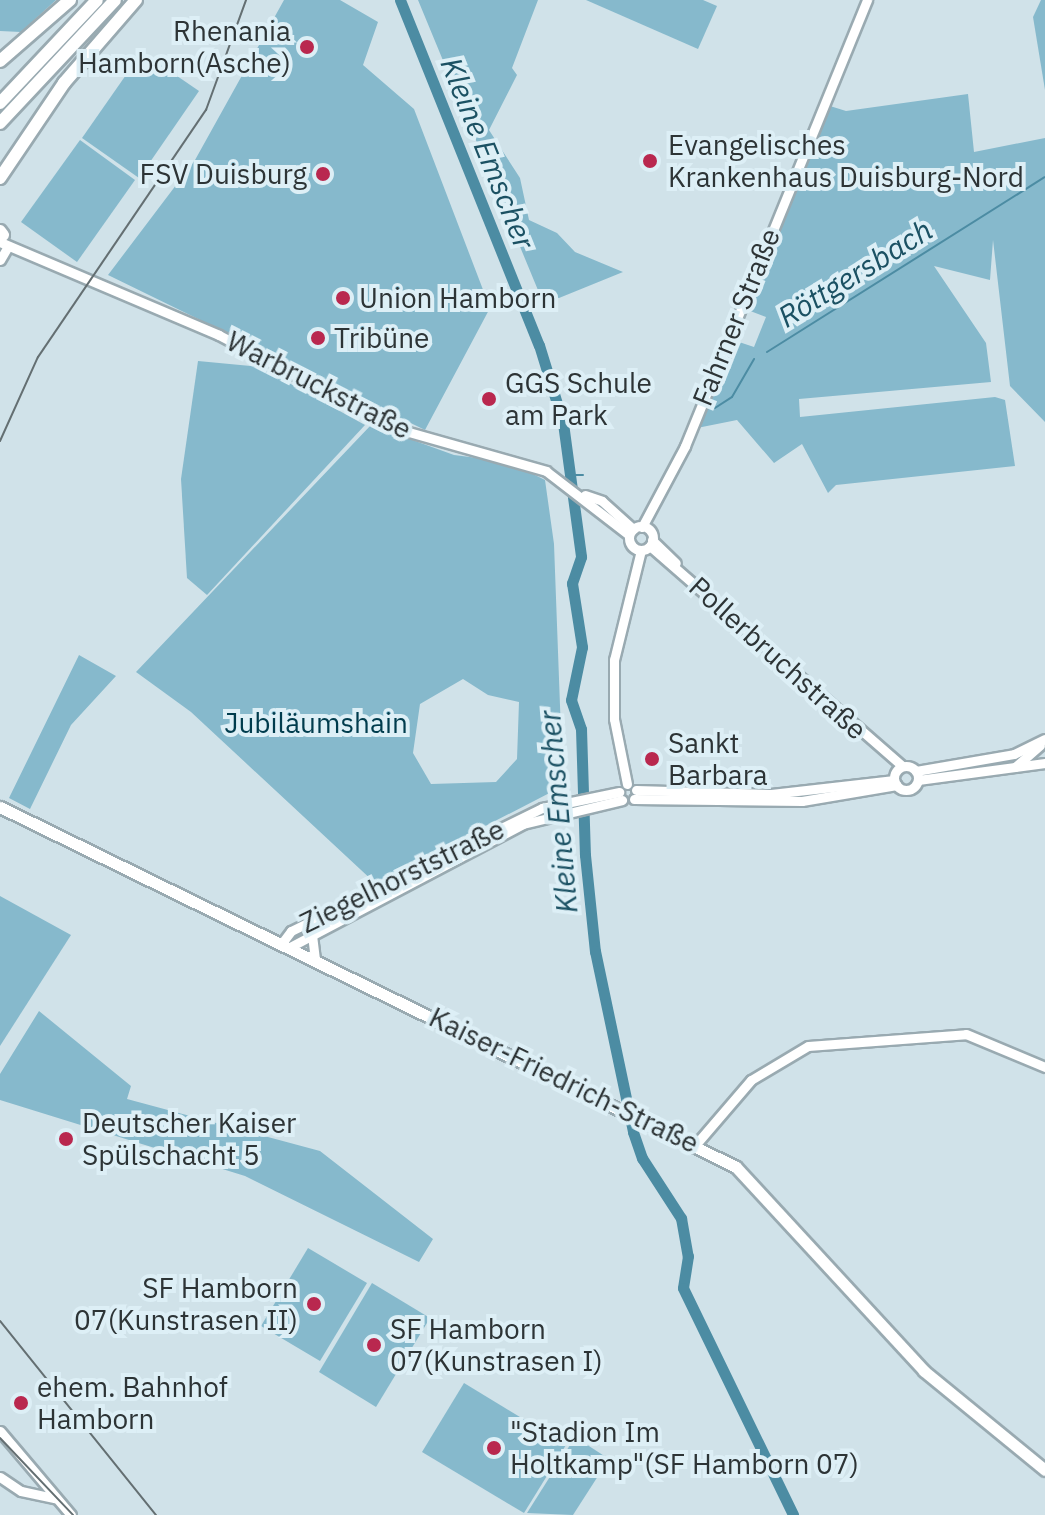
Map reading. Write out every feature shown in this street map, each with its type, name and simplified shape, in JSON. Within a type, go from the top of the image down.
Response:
[{"type":"highway","points":[[0,61],[70,0]]},
{"type":"highway","points":[[0,103],[77,17],[115,0]]},
{"type":"highway","points":[[1,176],[103,34],[132,4]]},
{"type":"highway","points":[[0,123],[98,7]]},
{"type":"main road","name":"Kaiser-Friedrich-Straße","points":[[0,807],[697,1143],[756,1182],[883,1330],[1045,1470]]},
{"type":"street","name":"Fahrner Straße","points":[[638,530],[659,500],[867,0]]},
{"type":"street","points":[[0,260],[2,237]]},
{"type":"street","name":"Warbruckstraße","points":[[2,237],[57,268],[219,335],[398,429],[527,463],[560,480],[638,530]]},
{"type":"street","points":[[635,795],[627,784],[614,719],[614,660],[644,546],[638,530]]},
{"type":"street","points":[[638,530],[644,546]]},
{"type":"street","name":"Pollerbruchstraße","points":[[644,546],[683,572],[873,744],[897,775]]},
{"type":"street","points":[[1015,767],[1045,740]]},
{"type":"street","points":[[917,776],[1014,754],[1045,740]]},
{"type":"street","name":"Ziegelhorststraße","points":[[286,945],[312,935],[523,824],[572,802],[635,795],[802,801],[897,775],[917,776],[1045,763]]},
{"type":"street","name":"Ziegelhorststraße","points":[[897,775],[907,789],[917,776]]},
{"type":"street","points":[[621,796],[627,784]]},
{"type":"street","name":"Ziegelhorststraße","points":[[286,945],[291,931],[572,802]]},
{"type":"street","name":"Ziegelhorststraße","points":[[312,935],[315,959]]},
{"type":"street","points":[[697,1143],[751,1080],[808,1046],[966,1034],[1045,1067]]},
{"type":"street","points":[[0,1431],[71,1515]]},
{"type":"street","points":[[0,1477],[21,1491],[50,1494],[63,1505]]},
{"type":"green space","points":[[0,0],[56,0],[21,32],[0,31]]},
{"type":"green space","points":[[284,0],[340,0],[378,22],[363,65],[414,109],[490,308],[425,430],[108,275],[195,160]]},
{"type":"green space","points":[[418,0],[538,0],[512,68],[517,75],[489,130],[520,178],[529,220],[557,233],[575,252],[623,272],[559,298],[540,295]]},
{"type":"green space","points":[[586,0],[703,0],[717,6],[698,49]]},
{"type":"green space","points":[[1041,0],[1045,0],[1045,90],[1033,17]]},
{"type":"green space","points":[[142,52],[199,91],[139,178],[82,138]]},
{"type":"green space","points":[[968,94],[974,152],[1045,138],[1045,422],[1010,386],[993,240],[990,280],[934,266],[986,343],[991,382],[799,399],[800,417],[995,397],[1005,400],[1015,466],[836,485],[828,493],[802,444],[774,463],[737,420],[697,428],[739,342],[754,347],[766,317],[745,309],[830,106],[846,111]]},
{"type":"green space","points":[[80,140],[135,180],[77,262],[21,222]]},
{"type":"green space","points":[[198,361],[260,367],[365,425],[207,595],[187,578],[181,479]]},
{"type":"green space","name":"Jubiläumshain","points":[[371,425],[454,455],[509,462],[545,480],[554,544],[563,786],[375,883],[191,712],[136,672]],"holes":[[[463,679],[488,695],[519,702],[517,759],[496,782],[431,784],[413,753],[420,704]]]},
{"type":"green space","points":[[79,655],[116,676],[71,725],[30,809],[9,798]]},
{"type":"green space","points":[[0,896],[71,935],[0,1046]]},
{"type":"green space","points":[[39,1011],[131,1086],[127,1099],[320,1151],[433,1239],[419,1262],[245,1176],[0,1100],[0,1074]]},
{"type":"green space","name":"SF Hamborn 07(Kunstrasen II)","points":[[308,1248],[367,1283],[320,1361],[261,1326]]},
{"type":"green space","name":"SF Hamborn 07(Kunstrasen I)","points":[[372,1283],[430,1318],[376,1407],[319,1372]]},
{"type":"green space","name":"\"Stadion Im Holtkamp\"(SF Hamborn 07)","points":[[464,1383],[566,1445],[524,1513],[422,1452]]},
{"type":"green space","points":[[575,1437],[609,1459],[573,1515],[527,1513]]},
{"type":"waterway","name":"Kleine Emscher","points":[[400,0],[539,345],[563,423],[581,557],[572,583],[582,647],[571,700],[581,729],[585,855],[595,951],[633,1132],[642,1158],[681,1218],[688,1256],[683,1288],[793,1515]]},
{"type":"waterway","name":"Röttgersbach","points":[[767,352],[1045,177]]},
{"type":"waterway","name":"Röttgersbach","points":[[715,408],[732,397],[754,359]]},
{"type":"waterway","name":"Röttgersbach","points":[[570,475],[583,475]]},
{"type":"tram line","points":[[0,1438],[73,1515]]},
{"type":"railway","points":[[0,441],[38,357],[206,110],[246,0]]},
{"type":"railway","points":[[0,1321],[156,1515]]},
{"type":"place","name":"Rhenania Hamborn(Asche)","points":[[307,47]]},
{"type":"place","name":"Evangelisches Krankenhaus Duisburg-Nord","points":[[650,161]]},
{"type":"place","name":"FSV Duisburg","points":[[323,174]]},
{"type":"place","name":"Union Hamborn","points":[[343,298]]},
{"type":"place","name":"Tribüne","points":[[318,338]]},
{"type":"place","name":"GGS Schule am Park","points":[[489,399]]},
{"type":"place","name":"Sankt Barbara","points":[[652,759]]},
{"type":"place","name":"Deutscher Kaiser Spülschacht 5","points":[[66,1139]]},
{"type":"place","name":"SF Hamborn 07(Kunstrasen II)","points":[[314,1304]]},
{"type":"place","name":"SF Hamborn 07(Kunstrasen I)","points":[[374,1345]]},
{"type":"place","name":"ehem. Bahnhof Hamborn","points":[[21,1403]]},
{"type":"place","name":"\"Stadion Im Holtkamp\"(SF Hamborn 07)","points":[[494,1448]]}]
